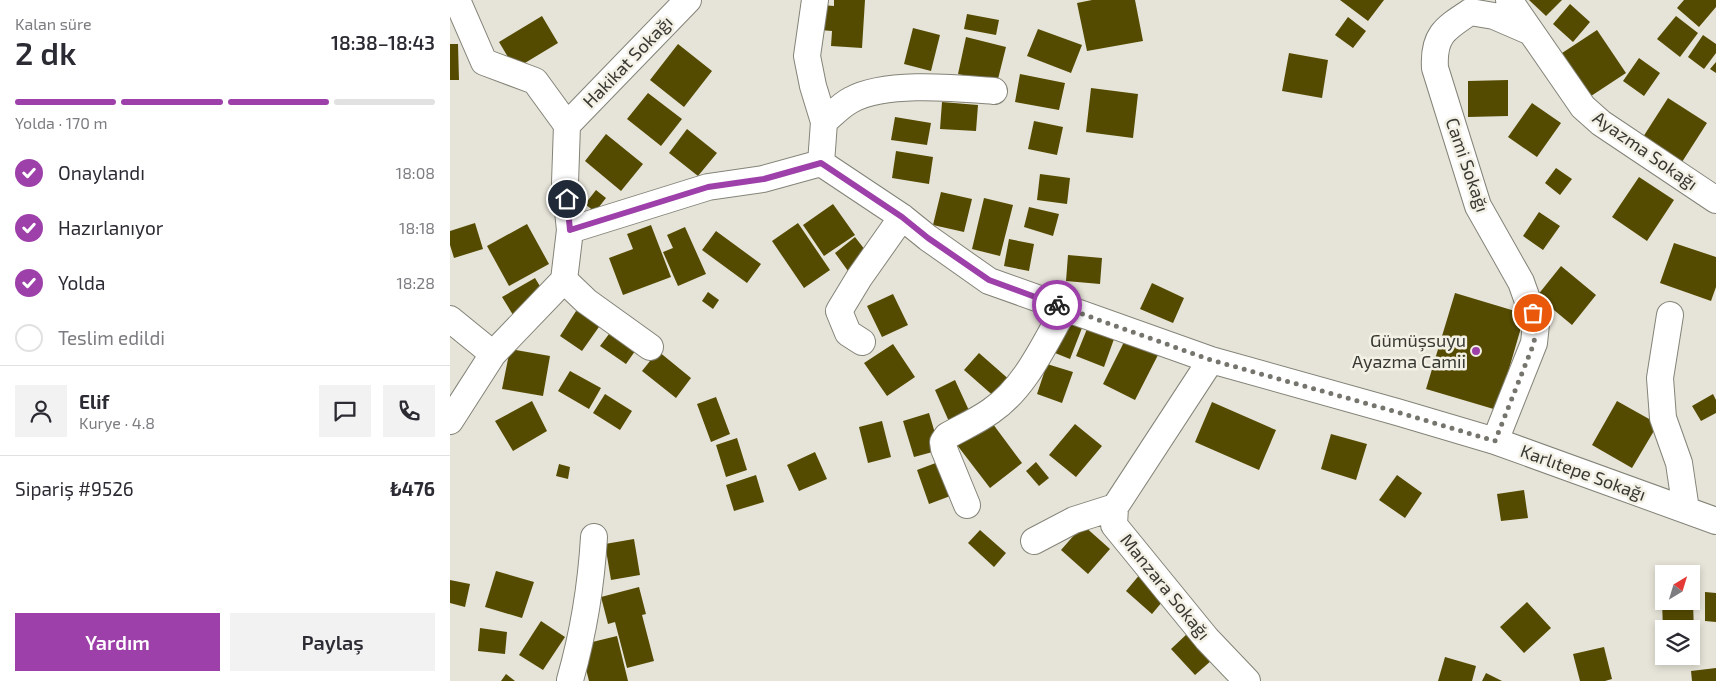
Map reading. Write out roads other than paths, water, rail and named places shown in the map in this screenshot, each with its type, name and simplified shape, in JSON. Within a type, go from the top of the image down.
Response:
[{"type":"street","points":[[450,422],[493,354],[564,280],[570,230],[565,183],[567,125],[534,81],[484,62],[457,0]]},
{"type":"street","name":"Hakikat Sokağı","points":[[567,125],[688,0]]},
{"type":"street","points":[[570,230],[708,187],[764,179],[821,163],[824,122],[813,86],[808,56],[815,0]]},
{"type":"street","name":"Ayazma Sokağı","points":[[1509,0],[1583,107],[1601,123],[1716,200]]},
{"type":"street","name":"Cami Sokağı","points":[[1495,441],[1534,343],[1536,324],[1521,282],[1478,206],[1435,68],[1434,52],[1438,38],[1453,23],[1470,12],[1494,16],[1531,32]]},
{"type":"street","points":[[824,122],[851,100],[876,91],[924,87],[994,91]]},
{"type":"street","name":"Karlıtepe Sokağı","points":[[821,163],[902,217],[928,238],[989,280],[1211,360],[1495,441],[1716,521]]},
{"type":"street","points":[[862,342],[848,333],[839,311],[859,278],[902,217]]},
{"type":"street","points":[[564,280],[586,301],[650,347]]},
{"type":"street","points":[[967,506],[944,449],[943,442],[947,436],[991,411],[1009,396],[1024,378],[1065,308]]},
{"type":"street","points":[[1670,314],[1660,378],[1663,418],[1679,463],[1686,510]]},
{"type":"street","points":[[450,319],[493,354]]},
{"type":"street","points":[[1034,541],[1074,520],[1114,507],[1211,360]]},
{"type":"street","name":"Manzara Sokağı","points":[[1114,507],[1114,525],[1207,639],[1246,681]]},
{"type":"street","points":[[570,681],[587,611],[594,537]]},
{"type":"place","name":"Gümüşsuyu Ayazma Camii","points":[[1476,351]]}]
